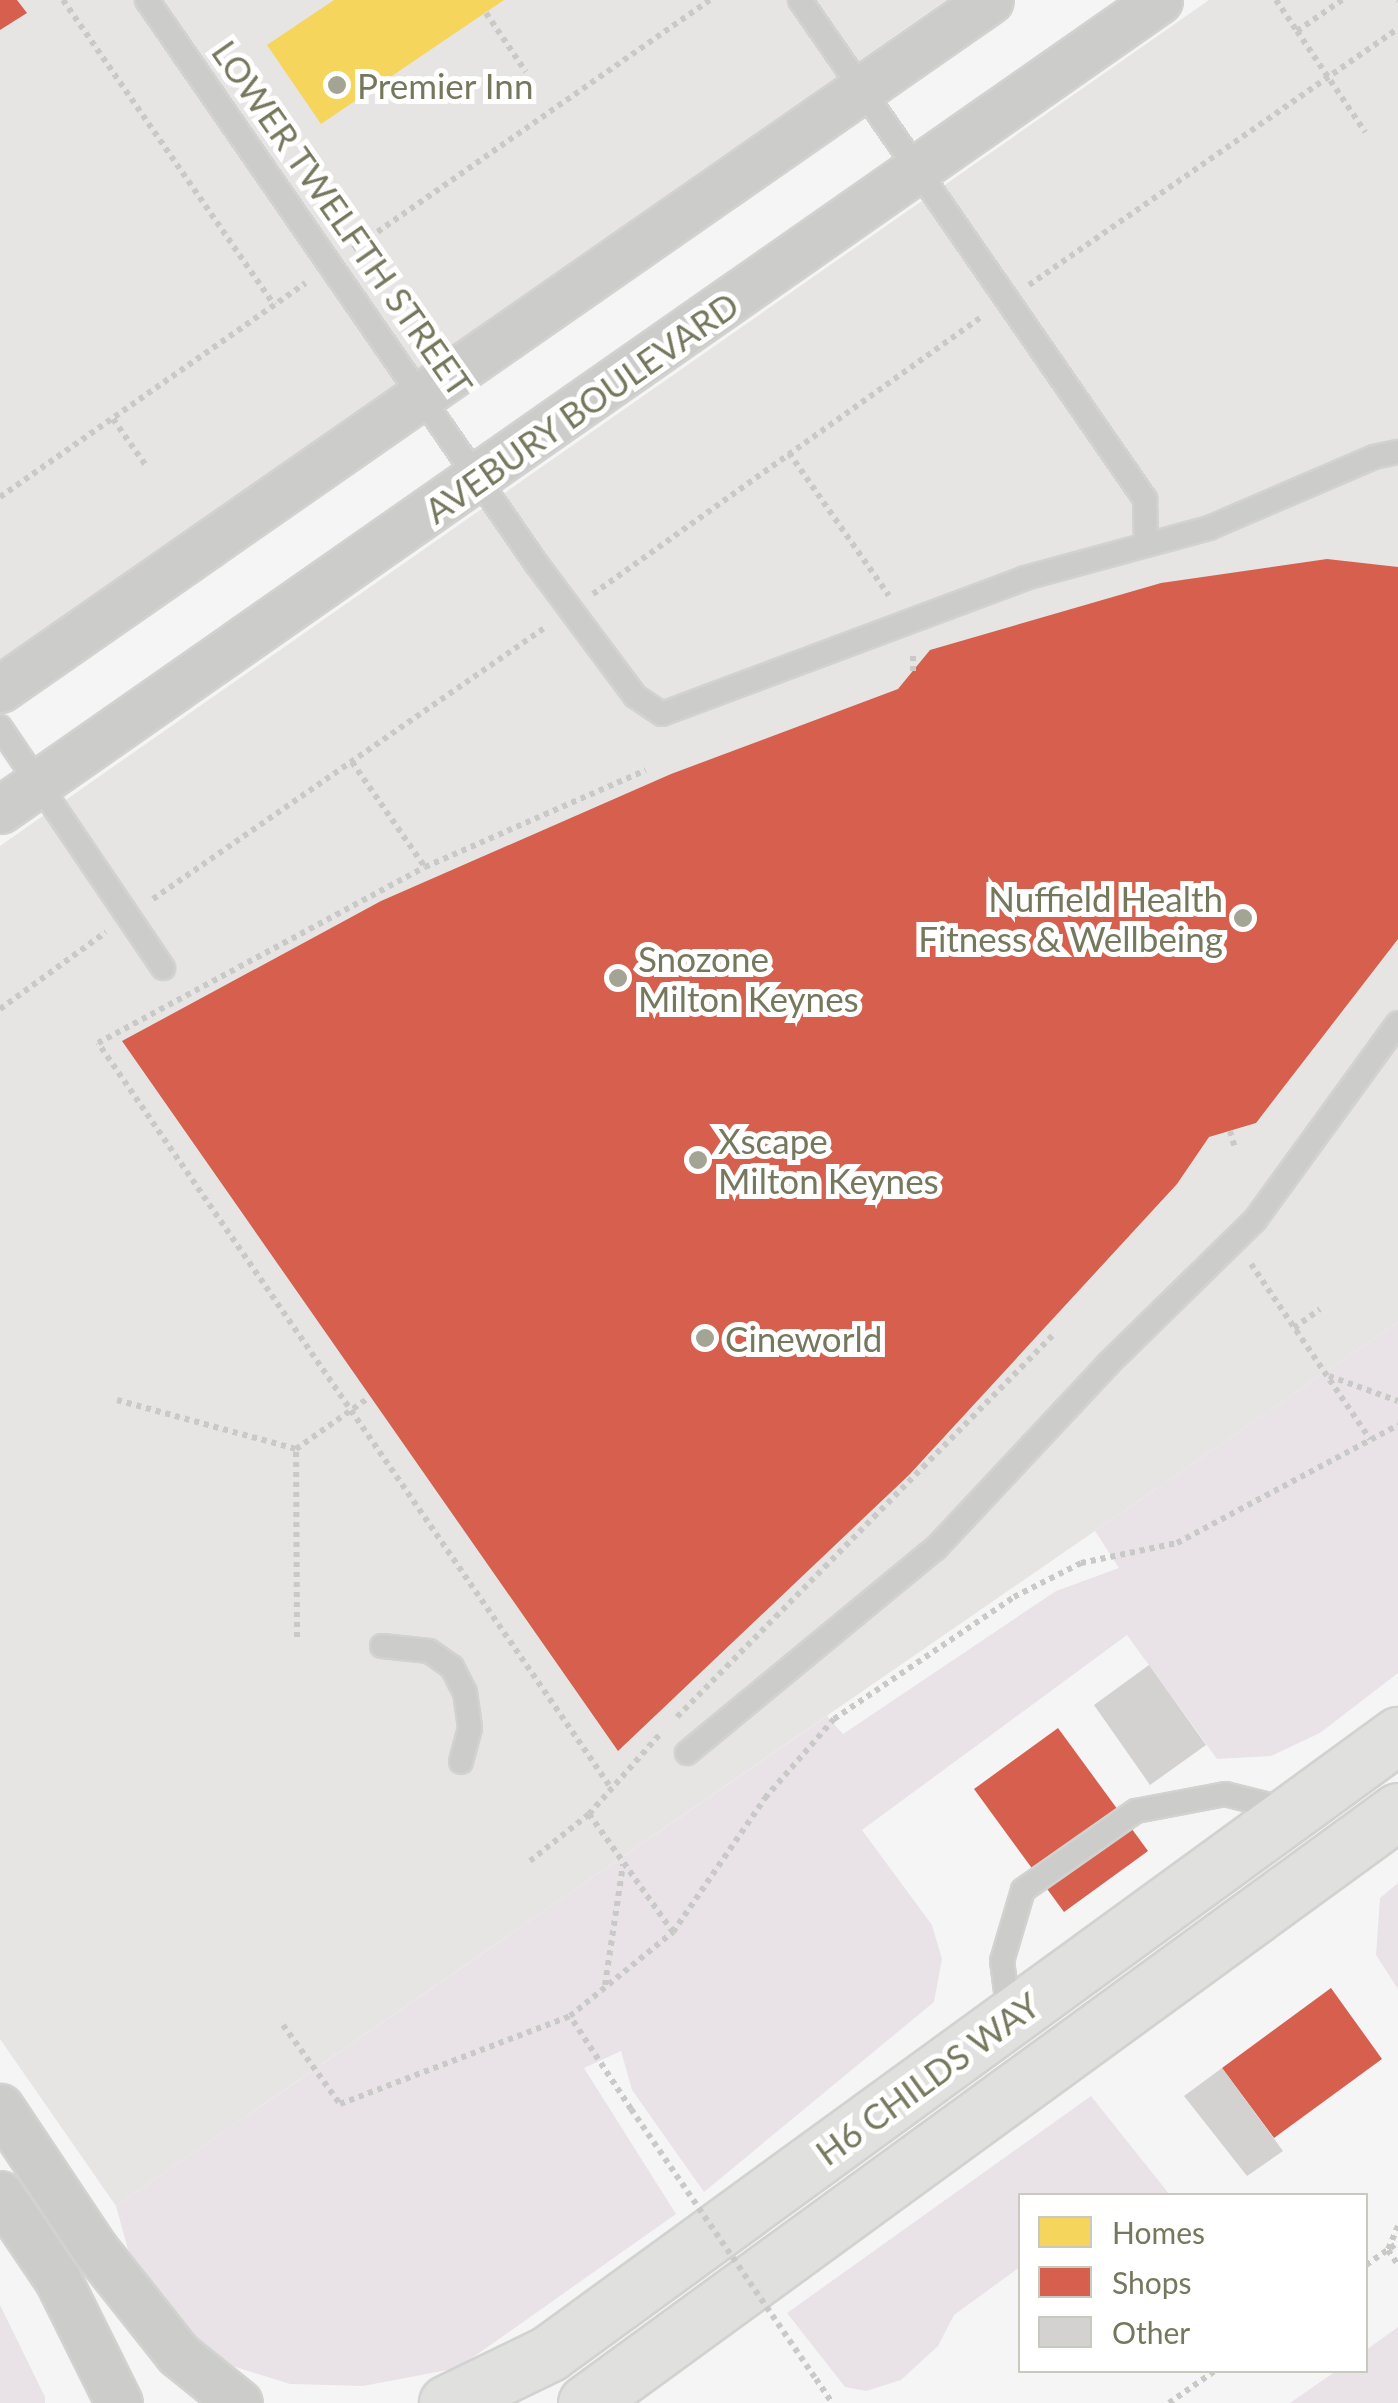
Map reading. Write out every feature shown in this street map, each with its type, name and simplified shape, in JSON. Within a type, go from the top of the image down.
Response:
[{"type":"street","points":[[0,690],[990,0]]},
{"type":"street","name":"AVEBURY BOULEVARD","points":[[0,810],[1159,0]]},
{"type":"street","name":"H6 CHILDS WAY","points":[[446,2403],[548,2354],[1398,1735]]},
{"type":"street","name":"H6 CHILDS WAY","points":[[586,2403],[1398,1811]]},
{"type":"street","points":[[0,2107],[94,2248],[178,2354],[239,2403]]},
{"type":"street","points":[[0,2194],[58,2280],[120,2403]]},
{"type":"lane","name":"LOWER TWELFTH STREET","points":[[148,0],[482,476],[571,610],[635,696],[662,714],[906,620]]},
{"type":"lane","points":[[800,0],[1146,499],[1146,544]]},
{"type":"lane","points":[[906,620],[1146,544],[1210,528],[1374,457],[1398,452]]},
{"type":"lane","points":[[0,728],[162,968]]},
{"type":"lane","points":[[688,1753],[936,1548],[1108,1364],[1241,1234],[1398,1023]]},
{"type":"lane","points":[[382,1646],[429,1652],[452,1667],[465,1692],[470,1728],[461,1762]]},
{"type":"lane","points":[[1010,2018],[1002,1960],[1022,1890],[1136,1811],[1226,1794],[1292,1811]]},
{"type":"path","points":[[63,0],[274,305]]},
{"type":"path","points":[[1276,0],[1365,132]]},
{"type":"path","points":[[1297,31],[1342,0]]},
{"type":"path","points":[[486,13],[526,72]]},
{"type":"path","points":[[0,1009],[1398,29]]},
{"type":"path","points":[[113,419],[147,467]]},
{"type":"path","points":[[790,454],[906,620],[913,670]]},
{"type":"path","points":[[352,762],[425,867]]},
{"type":"path","points":[[609,1785],[98,1042],[425,867],[646,770]]},
{"type":"path","points":[[1230,1130],[1235,1149]]},
{"type":"path","points":[[1241,1234],[1253,1271],[1370,1440]]},
{"type":"path","points":[[1294,1328],[1320,1309]]},
{"type":"path","points":[[530,1861],[589,1814],[609,1785],[1055,1333]]},
{"type":"path","points":[[1327,1375],[1398,1400]]},
{"type":"path","points":[[117,1400],[296,1449],[367,1399]]},
{"type":"path","points":[[283,2026],[340,2104],[570,2016],[673,1932],[766,1798],[834,1719],[1031,1588],[1081,1563],[1177,1543],[1398,1425]]},
{"type":"path","points":[[296,1449],[297,1637]]},
{"type":"path","points":[[589,1814],[673,1932]]},
{"type":"path","points":[[604,1987],[624,1862]]},
{"type":"path","points":[[570,2016],[832,2403]]},
{"type":"path","points":[[1388,2250],[1398,2226]]},
{"type":"path","points":[[1368,2265],[1398,2242]]},
{"type":"path","points":[[1388,2250],[1398,2264]]},
{"type":"path","points":[[1169,2403],[1212,2373]]},
{"type":"shaded area","points":[[0,0],[946,0],[0,661]]},
{"type":"shaded area","points":[[1209,0],[1398,0],[1398,1322],[116,2206],[0,2039],[0,846]]},
{"type":"shaded area","points":[[1398,1322],[1398,1673],[1320,1733],[1271,1756],[1217,1759],[1127,1635],[862,1830],[932,1925],[942,1959],[934,2002],[704,2192],[632,2090],[621,2051],[584,2068],[676,2214],[458,2368],[363,2386],[290,2384],[226,2364],[170,2322],[138,2286],[116,2206],[827,1716],[843,1734],[1056,1591],[1119,1568],[1095,1531]]},
{"type":"shaded area","points":[[1398,1883],[1398,1989],[1376,1955],[1380,1898]]},
{"type":"shaded area","points":[[1091,2096],[1168,2193],[1018,2193],[1018,2268],[954,2315],[938,2346],[901,2380],[866,2391],[845,2387],[787,2313]]},
{"type":"shaded area","points":[[0,2305],[45,2397],[45,2403],[0,2403]]},
{"type":"shaded area","points":[[1398,2327],[1398,2403],[1290,2403],[1333,2373],[1368,2373],[1368,2349]]},
{"type":"building: Homes","name":"Premier Inn","points":[[334,0],[504,0],[321,124],[267,45]]},
{"type":"building: Shops","points":[[0,0],[17,0],[27,13],[0,30]]},
{"type":"building: Shops","name":"Xscape Milton Keynes","points":[[1327,559],[1398,567],[1398,939],[1256,1123],[1209,1137],[1177,1184],[909,1475],[618,1751],[122,1041],[381,901],[671,774],[898,689],[930,650],[1161,583]]},
{"type":"building: Shops","points":[[1058,1728],[1148,1851],[1064,1912],[974,1789]]},
{"type":"building: Shops","points":[[1331,1988],[1382,2059],[1274,2138],[1222,2068]]},
{"type":"building: Other","points":[[1149,1665],[1206,1745],[1150,1785],[1094,1705]]},
{"type":"building: Other","points":[[1222,2068],[1283,2151],[1247,2176],[1184,2096]]},
{"type":"place","name":"Premier Inn","points":[[337,85]]},
{"type":"place","name":"Nuffield Health Fitness & Wellbeing","points":[[1243,918]]},
{"type":"place","name":"Snozone Milton Keynes","points":[[618,978]]},
{"type":"place","name":"Xscape Milton Keynes","points":[[698,1160]]},
{"type":"place","name":"Cineworld","points":[[705,1338]]}]
